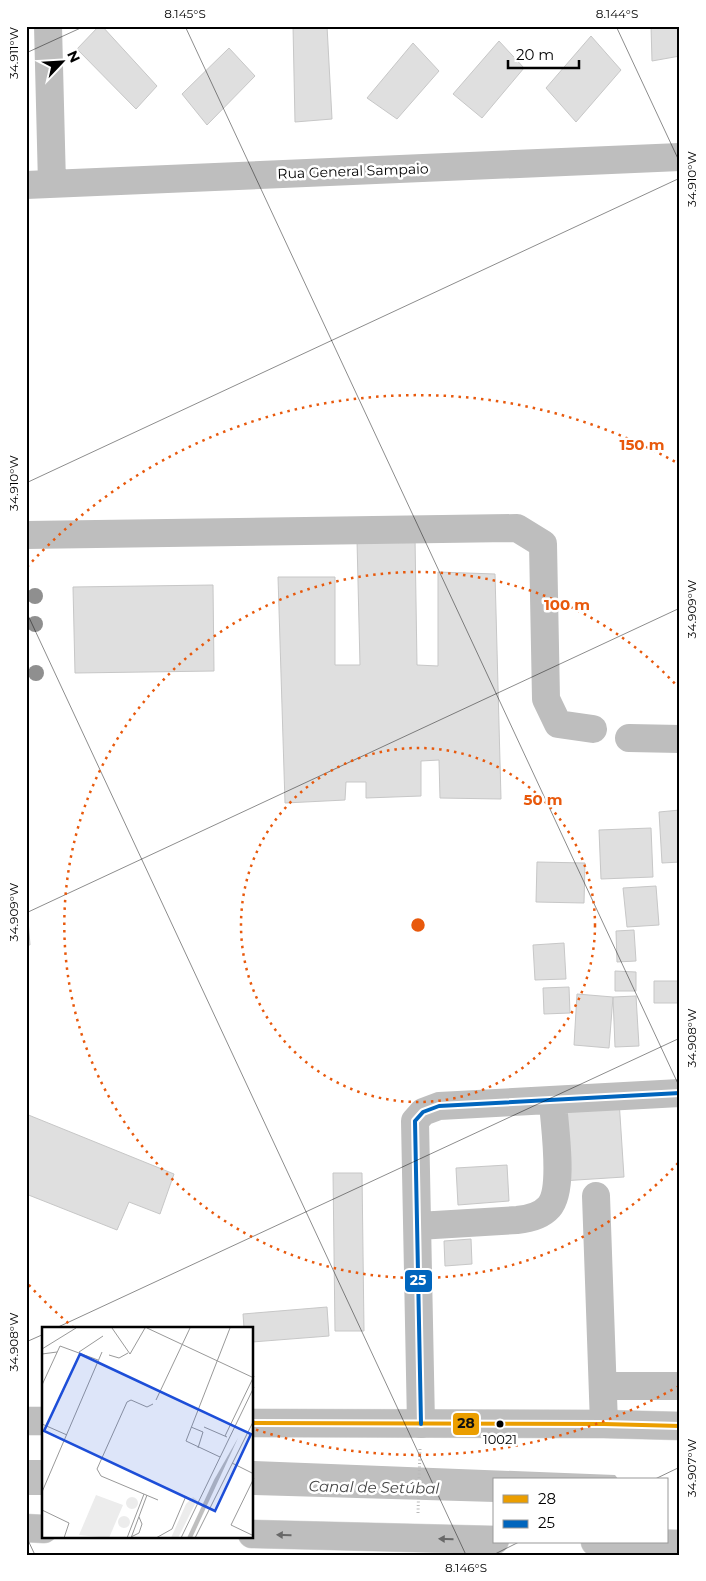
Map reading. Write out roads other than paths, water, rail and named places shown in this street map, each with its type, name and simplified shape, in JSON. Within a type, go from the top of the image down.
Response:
[{"type":"street","points":[[39,184],[48,26]]},
{"type":"street","name":"Rua General Sampaio","points":[[39,184],[680,157]]},
{"type":"street","points":[[26,535],[517,528],[543,544],[546,699],[558,724],[593,729]]},
{"type":"street","points":[[629,738],[680,739]]},
{"type":"street","points":[[421,1424],[415,1121],[423,1112],[439,1106],[680,1094]]},
{"type":"street","points":[[418,1226],[518,1220],[532,1218],[549,1208],[557,1188],[553,1101]]},
{"type":"street","points":[[596,1196],[604,1424]]},
{"type":"street","points":[[604,1386],[680,1386]]},
{"type":"street","points":[[26,1421],[42,1421]]},
{"type":"street","points":[[254,1423],[680,1426]]},
{"type":"street","points":[[26,1528],[42,1529]]},
{"type":"street","points":[[254,1534],[418,1547],[493,1540]]},
{"type":"water","points":[[26,1460],[42,1460],[42,1495],[26,1495]]},
{"type":"water","name":"Canal de Setúbal","points":[[254,1461],[615,1475],[617,1478],[493,1478],[493,1502],[254,1495]]},
{"type":"place","name":"10021","points":[[500,1424]]}]
